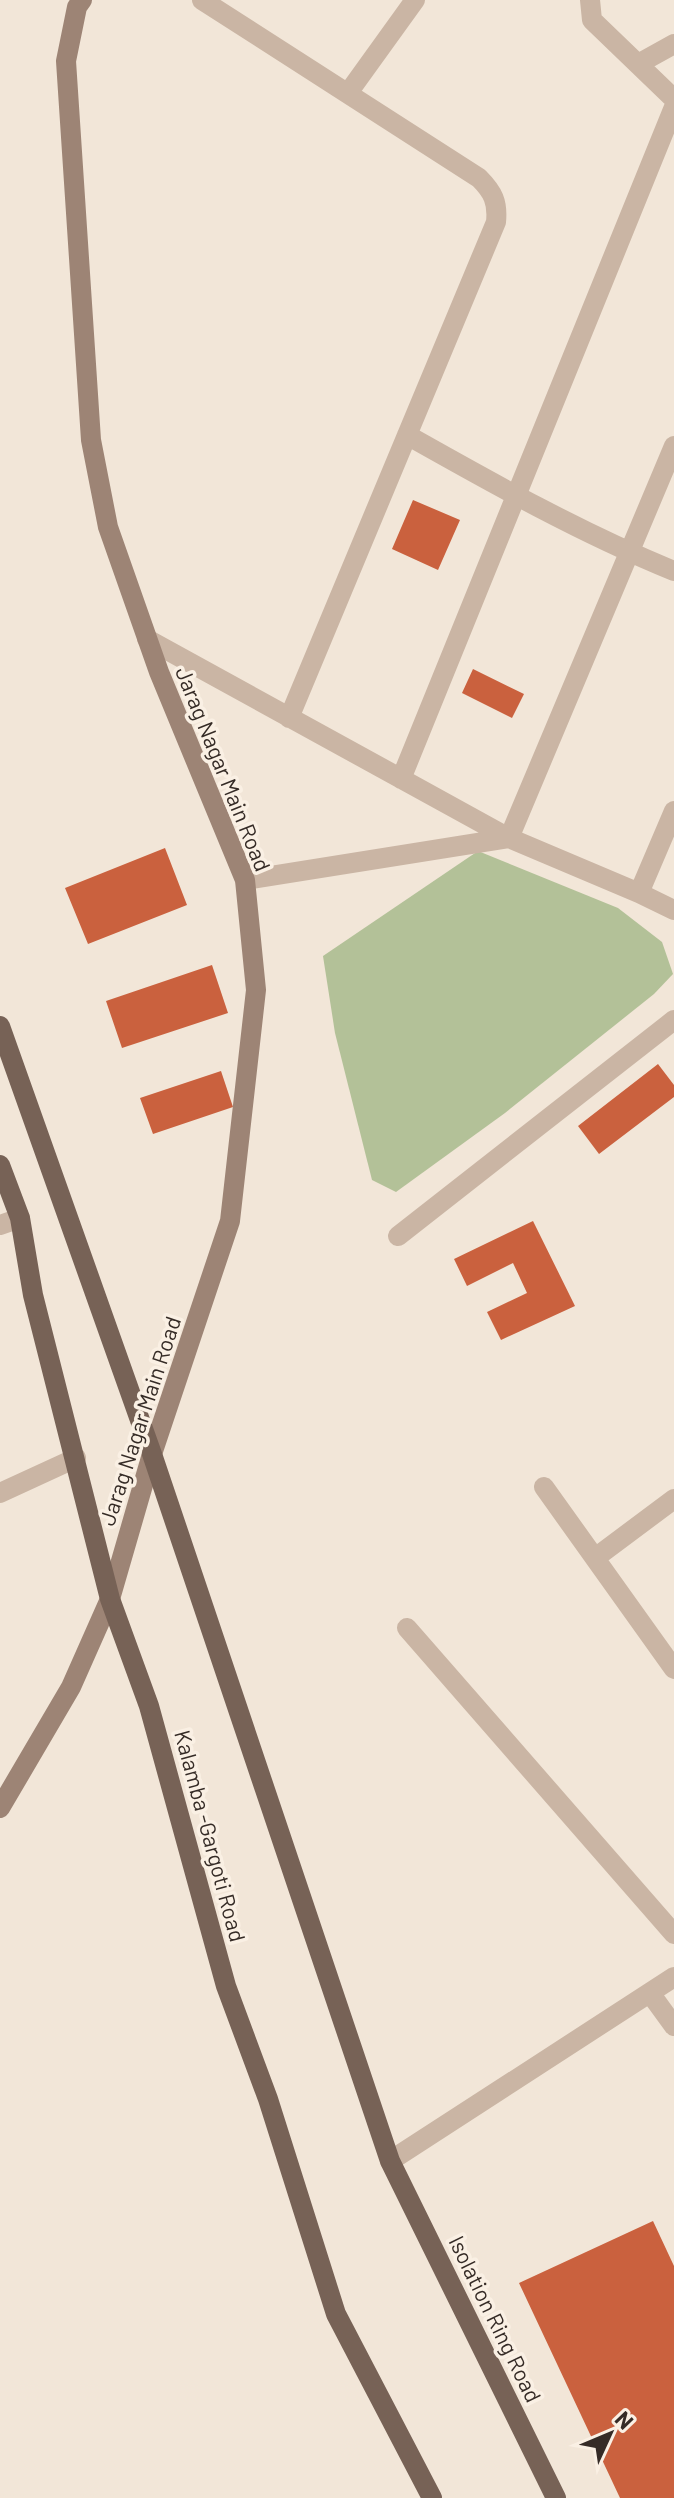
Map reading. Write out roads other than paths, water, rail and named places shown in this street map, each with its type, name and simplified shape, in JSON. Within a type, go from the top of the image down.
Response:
[{"type":"main road","name":"Isolation Ring Road","points":[[0,1026],[152,1454],[390,2161],[556,2498]]},
{"type":"main road","name":"Kalamba -Gargoti Road","points":[[0,1165],[20,1218],[33,1295],[110,1599],[149,1706],[226,1986],[268,2099],[336,2314],[432,2498]]},
{"type":"street","name":"Jarag Nagar Main Road","points":[[0,1808],[71,1687],[110,1599],[152,1454],[230,1221],[256,990],[245,880],[147,639],[108,527],[91,440],[66,61],[77,7],[82,0]]},
{"type":"street","points":[[202,0],[479,178],[492,191],[498,207],[496,222],[289,718]]},
{"type":"street","points":[[348,93],[415,0]]},
{"type":"street","points":[[590,0],[592,20],[674,99]]},
{"type":"street","points":[[638,64],[674,44]]},
{"type":"street","points":[[401,779],[674,107]]},
{"type":"street","points":[[407,435],[516,496],[674,571]]},
{"type":"street","points":[[509,838],[674,446]]},
{"type":"street","points":[[147,639],[509,838],[674,910]]},
{"type":"street","points":[[639,893],[674,811]]},
{"type":"street","points":[[245,880],[509,838]]},
{"type":"street","points":[[398,1236],[674,1020]]},
{"type":"street","points":[[0,1225],[20,1218]]},
{"type":"street","points":[[0,1493],[76,1458]]},
{"type":"street","points":[[544,1487],[674,1669]]},
{"type":"street","points":[[595,1558],[674,1499]]},
{"type":"street","points":[[407,1628],[674,1934]]},
{"type":"street","points":[[390,2161],[674,1977]]},
{"type":"street","points":[[650,1993],[674,2026]]}]
